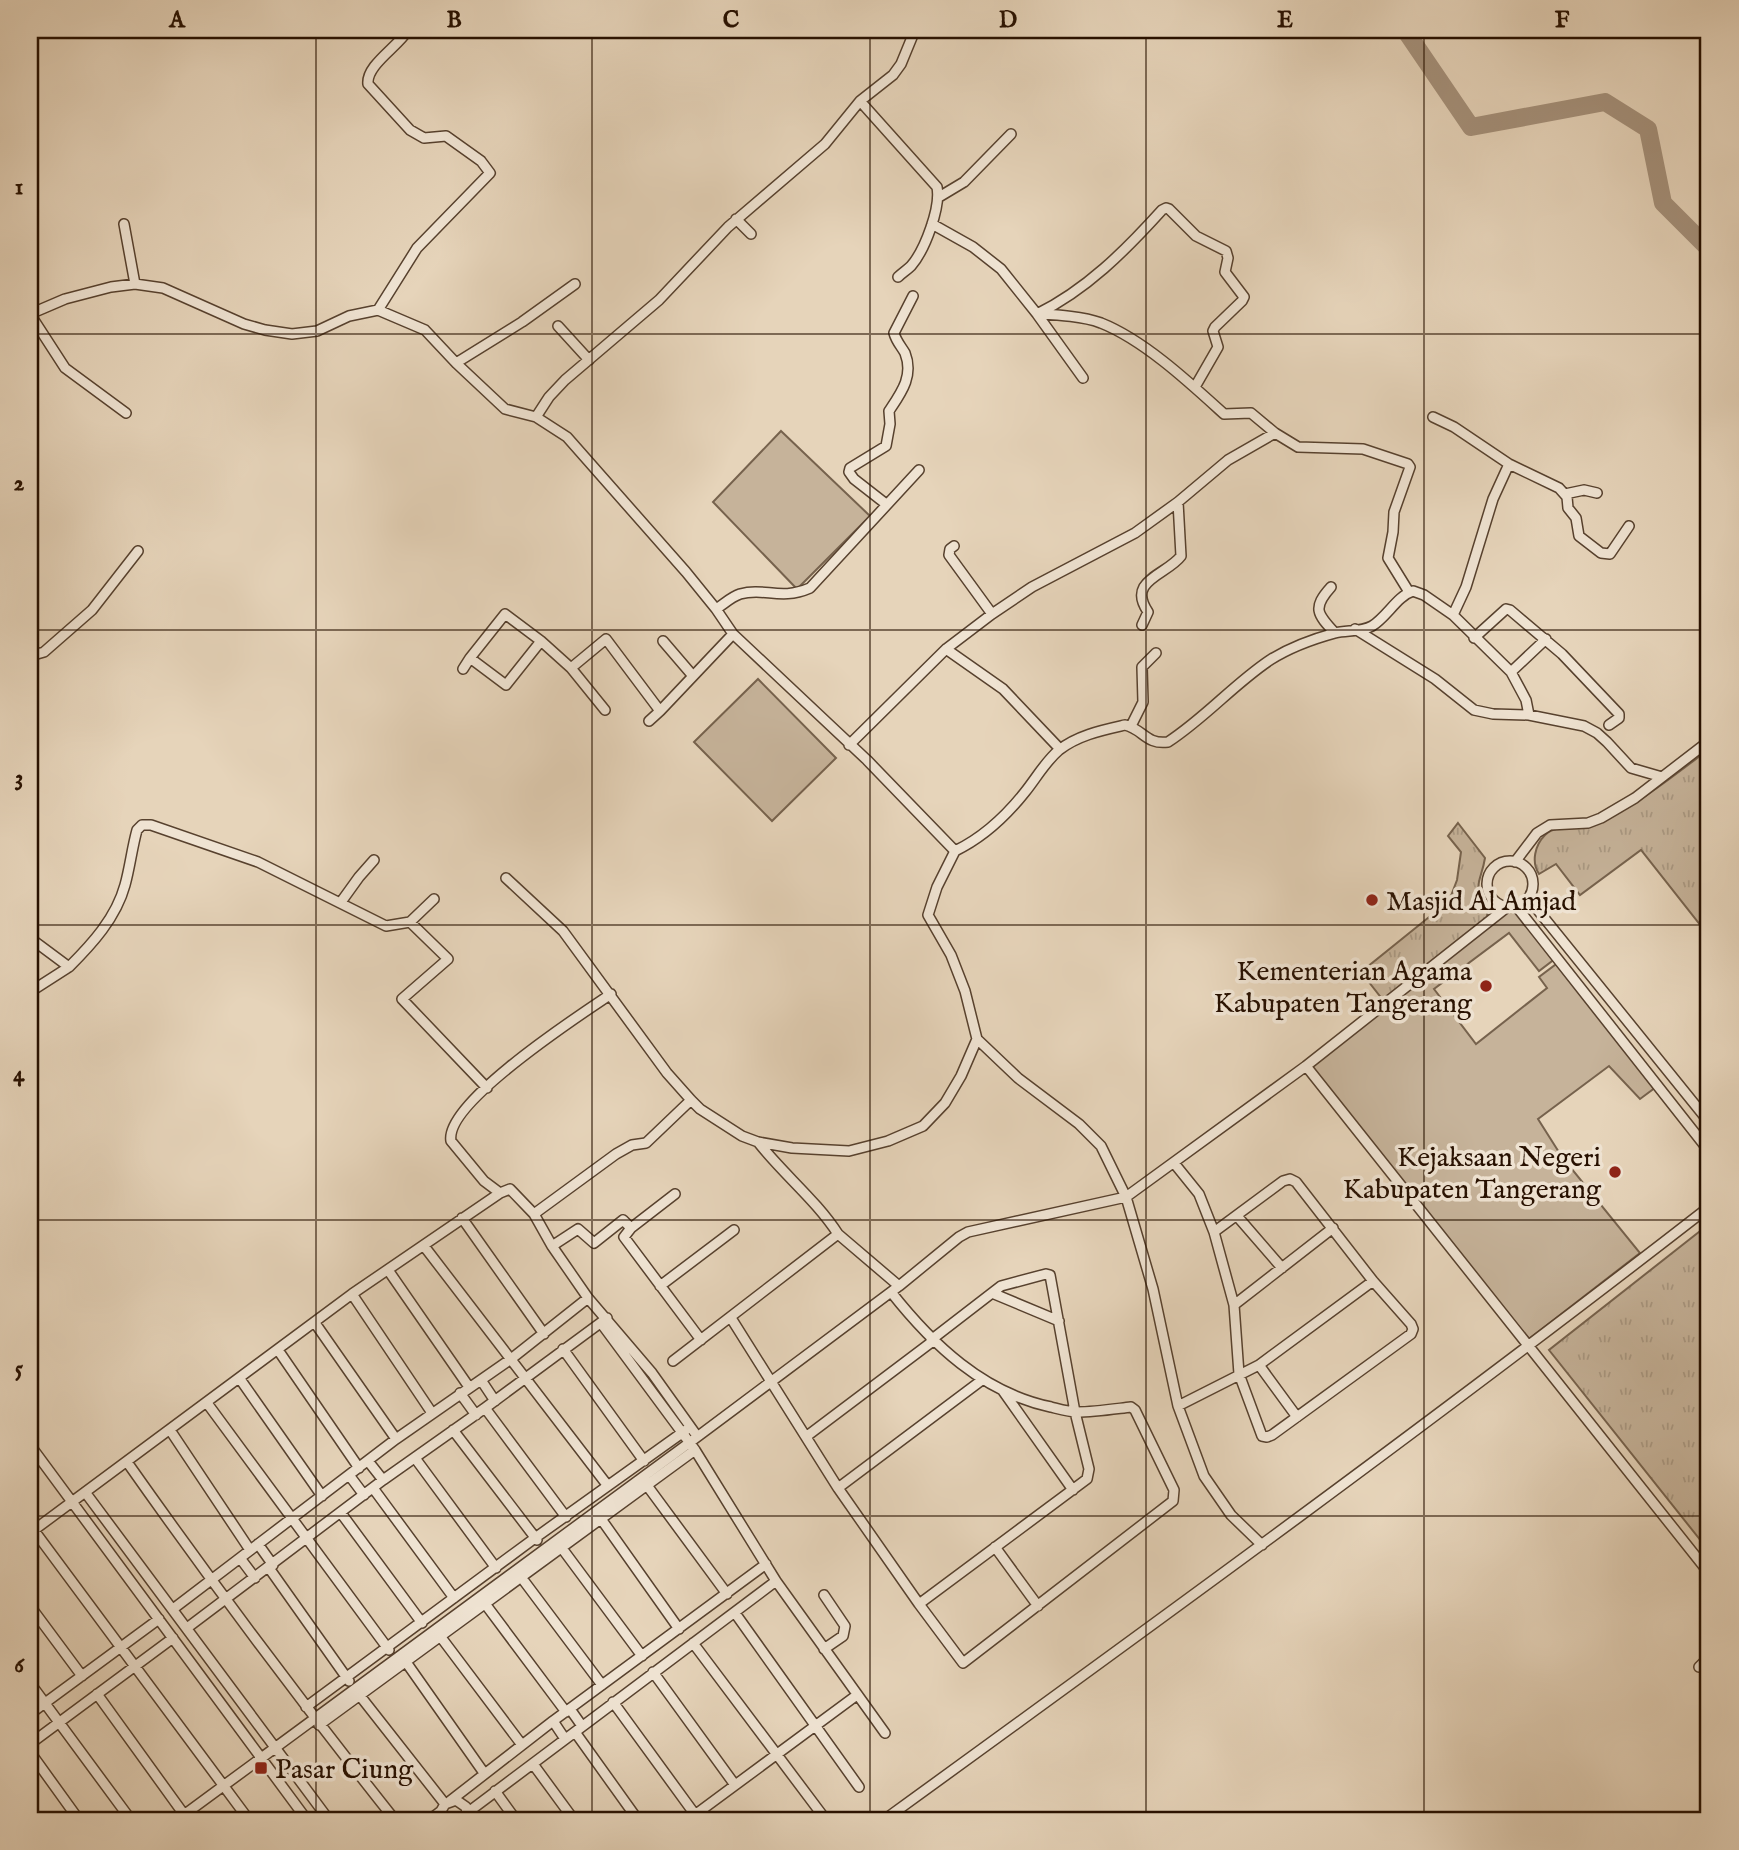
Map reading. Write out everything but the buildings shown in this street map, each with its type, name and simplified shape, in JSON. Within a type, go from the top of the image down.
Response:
[{"type":"street","points":[[379,310],[417,247],[489,173],[481,161],[446,136],[424,138],[410,130],[368,84],[370,71],[401,41],[408,30]]},
{"type":"street","points":[[536,417],[549,397],[565,380],[659,300],[736,219],[825,144],[860,101],[893,75],[901,64],[915,30]]},
{"type":"street","points":[[860,101],[937,187],[939,197],[932,224],[912,265],[898,277]]},
{"type":"street","points":[[939,197],[964,182],[1011,134]]},
{"type":"street","points":[[1037,314],[1059,303],[1096,275],[1166,208],[1196,236],[1226,251],[1228,258],[1225,272],[1244,297],[1215,327],[1213,331],[1218,347],[1195,387]]},
{"type":"street","points":[[736,219],[751,234]]},
{"type":"street","points":[[124,224],[135,284]]},
{"type":"street","points":[[932,224],[973,247],[1001,269],[1083,378]]},
{"type":"street","points":[[126,414],[65,368],[30,314],[65,299],[135,284],[163,288],[244,324],[265,330],[292,334],[317,331],[349,316],[379,310],[425,330],[505,409],[536,417],[567,437],[625,500],[716,609],[733,634],[867,760],[956,851]]},
{"type":"street","points":[[456,363],[522,322],[575,284]]},
{"type":"street","points":[[886,504],[849,472],[850,468],[886,446],[889,411],[908,379],[906,355],[894,333],[913,296]]},
{"type":"street","points":[[1037,314],[1101,323],[1146,348],[1224,414],[1251,413],[1275,433],[1298,447],[1363,449],[1408,464],[1410,467],[1394,512],[1388,558],[1409,592]]},
{"type":"street","points":[[558,326],[589,360]]},
{"type":"street","points":[[1433,417],[1508,464],[1559,488],[1565,494],[1568,509],[1576,518],[1579,536],[1601,552],[1610,554],[1629,526]]},
{"type":"street","points":[[849,745],[946,649],[992,614],[1032,587],[1135,533],[1178,502],[1228,460],[1275,433]]},
{"type":"street","points":[[1453,615],[1466,587],[1493,499],[1508,464]]},
{"type":"street","points":[[716,609],[737,595],[753,592],[796,594],[810,588],[919,470]]},
{"type":"street","points":[[1565,494],[1584,490],[1597,493]]},
{"type":"street","points":[[1142,625],[1147,612],[1140,602],[1140,596],[1151,579],[1181,556],[1178,502]]},
{"type":"street","points":[[954,546],[949,555],[992,614]]},
{"type":"street","points":[[30,650],[37,654],[44,652],[92,610],[138,551]]},
{"type":"street","points":[[1331,587],[1321,597],[1318,606],[1322,619],[1335,633]]},
{"type":"street","points":[[1262,1545],[1231,1514],[1204,1476],[1178,1406],[1153,1289],[1126,1197],[1101,1146],[1079,1124],[1018,1078],[977,1039],[965,991],[951,955],[928,915],[937,887],[956,851],[973,843],[996,824],[1041,768],[1060,749],[1076,739],[1125,725],[1131,726],[1147,739],[1160,743],[1168,742],[1213,709],[1270,660],[1294,647],[1335,633],[1370,628],[1409,592],[1424,595],[1453,615],[1511,672],[1526,700],[1529,715]]},
{"type":"street","points":[[1474,638],[1508,609],[1546,639],[1619,713],[1619,718],[1609,725]]},
{"type":"street","points":[[463,669],[505,614],[571,668],[605,710]]},
{"type":"street","points":[[1356,629],[1435,679],[1474,710],[1493,714],[1529,715],[1584,726],[1606,741],[1631,768],[1662,777]]},
{"type":"street","points":[[649,721],[733,634]]},
{"type":"street","points":[[571,668],[606,639],[660,711]]},
{"type":"street","points":[[1511,672],[1546,639]]},
{"type":"street","points":[[470,658],[506,685],[541,641]]},
{"type":"street","points":[[663,641],[693,676]]},
{"type":"street","points":[[946,649],[1003,689],[1060,749]]},
{"type":"street","points":[[1131,726],[1143,702],[1142,667],[1156,653]]},
{"type":"street","points":[[1515,862],[1537,833],[1550,825],[1588,823],[1601,818],[1635,798],[1709,741]]},
{"type":"street","points":[[30,992],[69,967],[98,937],[125,885],[137,830],[142,825],[151,825],[258,862],[386,926],[410,922],[434,899]]},
{"type":"street","points":[[341,902],[374,860]]},
{"type":"street","points":[[97,1694],[183,1818],[222,1785],[440,1636],[482,1600],[521,1577],[595,1510],[644,1481],[959,1237],[968,1232],[1126,1197],[1174,1163],[1306,1066],[1511,907],[1528,898],[1532,887],[1531,876],[1525,867],[1515,862],[1497,865],[1487,880],[1491,897],[1511,907],[1709,1151]]},
{"type":"street","points":[[506,878],[563,931],[667,1073],[700,1110],[742,1136],[758,1142],[849,1151],[888,1141],[923,1126],[945,1102],[961,1076],[977,1039]]},
{"type":"street","points":[[1528,898],[1709,1122]]},
{"type":"street","points":[[410,922],[448,958],[402,999],[487,1088]]},
{"type":"street","points":[[30,938],[69,967]]},
{"type":"street","points":[[500,1193],[485,1181],[451,1141],[450,1136],[461,1114],[513,1063],[611,994]]},
{"type":"street","points":[[1306,1066],[1709,1573]]},
{"type":"street","points":[[534,1214],[616,1154],[632,1145],[646,1143],[691,1100]]},
{"type":"street","points":[[758,1142],[783,1172],[824,1213],[838,1234],[899,1286]]},
{"type":"street","points":[[1174,1163],[1199,1194],[1214,1232],[1234,1305],[1239,1374],[1262,1436],[1272,1435],[1297,1418],[1411,1334],[1413,1329],[1410,1324],[1296,1182],[1290,1179],[1283,1181],[1214,1232]]},
{"type":"street","points":[[248,1820],[31,1530],[240,1379],[352,1294],[500,1193],[512,1190],[534,1214],[552,1246],[682,1433],[694,1443],[776,1581],[885,1733]]},
{"type":"street","points":[[675,1195],[624,1235],[625,1240],[701,1340]]},
{"type":"street","points":[[884,1820],[1262,1545],[1530,1345],[1709,1207]]},
{"type":"street","points":[[1237,1216],[1282,1268]]},
{"type":"street","points":[[461,1219],[544,1334]]},
{"type":"street","points":[[552,1246],[578,1229],[594,1242],[623,1220],[631,1228]]},
{"type":"street","points":[[1234,1305],[1333,1228]]},
{"type":"street","points":[[660,1286],[734,1230]]},
{"type":"street","points":[[673,1361],[838,1234]]},
{"type":"street","points":[[424,1246],[608,1486]]},
{"type":"street","points":[[388,1270],[469,1387]]},
{"type":"street","points":[[807,1436],[1001,1286],[1050,1275],[1075,1412],[1089,1469],[1087,1479],[919,1604]]},
{"type":"street","points":[[1178,1406],[1259,1364],[1373,1281]]},
{"type":"street","points":[[731,1318],[838,1488],[963,1663],[1173,1502],[1175,1496],[1135,1409],[1132,1407],[1075,1412],[1033,1404],[982,1380],[932,1341],[891,1292]]},
{"type":"street","points":[[992,1293],[1059,1321]]},
{"type":"street","points":[[352,1294],[432,1413]]},
{"type":"street","points":[[173,1609],[396,1439],[511,1359],[589,1298]]},
{"type":"street","points":[[187,1628],[383,1480],[604,1321]]},
{"type":"street","points":[[604,1321],[652,1373],[691,1427],[694,1443]]},
{"type":"street","points":[[315,1323],[396,1439]]},
{"type":"street","points":[[564,1349],[639,1464],[644,1481],[727,1594]]},
{"type":"street","points":[[278,1350],[359,1468]]},
{"type":"street","points":[[1259,1364],[1297,1418]]},
{"type":"street","points":[[240,1379],[322,1496]]},
{"type":"street","points":[[481,1380],[495,1401]]},
{"type":"street","points":[[838,1488],[982,1380]]},
{"type":"street","points":[[1003,1390],[1073,1490]]},
{"type":"street","points":[[460,1394],[476,1415]]},
{"type":"street","points":[[207,1403],[386,1648],[401,1662],[484,1773]]},
{"type":"street","points":[[485,1408],[566,1517]]},
{"type":"street","points":[[401,1662],[546,1553],[561,1547],[595,1510],[608,1486],[691,1427]]},
{"type":"street","points":[[170,1430],[271,1567],[357,1692],[445,1809]]},
{"type":"street","points":[[453,1430],[546,1553]]},
{"type":"street","points":[[30,1445],[307,1820]]},
{"type":"street","points":[[415,1458],[496,1568]]},
{"type":"street","points":[[368,1461],[383,1480]]},
{"type":"street","points":[[127,1462],[316,1722],[395,1820]]},
{"type":"street","points":[[349,1475],[364,1494]]},
{"type":"street","points":[[373,1488],[454,1598]]},
{"type":"street","points":[[85,1492],[329,1820]]},
{"type":"street","points":[[306,1707],[535,1538],[566,1517],[595,1510]]},
{"type":"street","points":[[595,1510],[676,1631],[683,1651]]},
{"type":"street","points":[[341,1513],[422,1623]]},
{"type":"street","points":[[561,1547],[642,1656]]},
{"type":"street","points":[[995,1547],[1038,1606]]},
{"type":"street","points":[[240,1558],[256,1578]]},
{"type":"street","points":[[429,1820],[484,1773],[766,1564]]},
{"type":"street","points":[[521,1577],[602,1685]]},
{"type":"street","points":[[445,1809],[461,1802],[466,1816],[495,1791],[776,1581]]},
{"type":"street","points":[[472,1586],[568,1710],[638,1820]]},
{"type":"street","points":[[824,1595],[844,1624],[845,1630],[843,1636],[824,1649]]},
{"type":"street","points":[[30,1606],[82,1676]]},
{"type":"street","points":[[735,1613],[859,1787]]},
{"type":"street","points":[[30,1714],[159,1619]]},
{"type":"street","points":[[690,1621],[701,1637]]},
{"type":"street","points":[[440,1636],[522,1745]]},
{"type":"street","points":[[30,1744],[173,1638]]},
{"type":"street","points":[[693,1643],[825,1820]]},
{"type":"street","points":[[1699,1667],[1709,1657]]},
{"type":"street","points":[[653,1672],[735,1786]]},
{"type":"street","points":[[30,1683],[131,1820]]},
{"type":"street","points":[[613,1702],[694,1818],[857,1695]]},
{"type":"street","points":[[553,1721],[565,1739]]},
{"type":"street","points":[[30,1752],[79,1820]]},
{"type":"street","points":[[533,1764],[574,1820]]},
{"type":"street","points":[[495,1791],[516,1820]]},
{"type":"green space","points":[[781,431],[870,516],[797,589],[713,502]]},
{"type":"green space","points":[[758,679],[836,758],[772,821],[694,742]]},
{"type":"green space","points":[[1709,749],[1709,936],[1641,850],[1580,895],[1556,864],[1539,874],[1535,854],[1542,839],[1550,831],[1586,828],[1608,818],[1653,791]]},
{"type":"green space","points":[[1458,823],[1485,858],[1479,888],[1488,908],[1487,917],[1383,1000],[1361,972],[1449,901],[1457,880],[1461,852],[1448,836]]},
{"type":"green space","points":[[1506,909],[1516,909],[1556,958],[1539,971],[1509,933],[1434,989],[1476,1044],[1547,988],[1539,977],[1559,962],[1656,1087],[1640,1099],[1609,1066],[1538,1119],[1562,1157],[1640,1253],[1529,1339],[1308,1067]]},
{"type":"green space","points":[[1709,1224],[1709,1551],[1549,1350]]},
{"type":"waterway","points":[[1405,30],[1471,127],[1605,102],[1648,129],[1663,203],[1709,246]]},
{"type":"place","name":"Masjid Al Amjad","points":[[1372,900]]},
{"type":"place","name":"Kementerian Agama Kabupaten Tangerang","points":[[1486,986]]},
{"type":"place","name":"Kejaksaan Negeri Kabupaten Tangerang","points":[[1615,1172]]},
{"type":"place","name":"Pasar Ciung","points":[[261,1768]]}]
